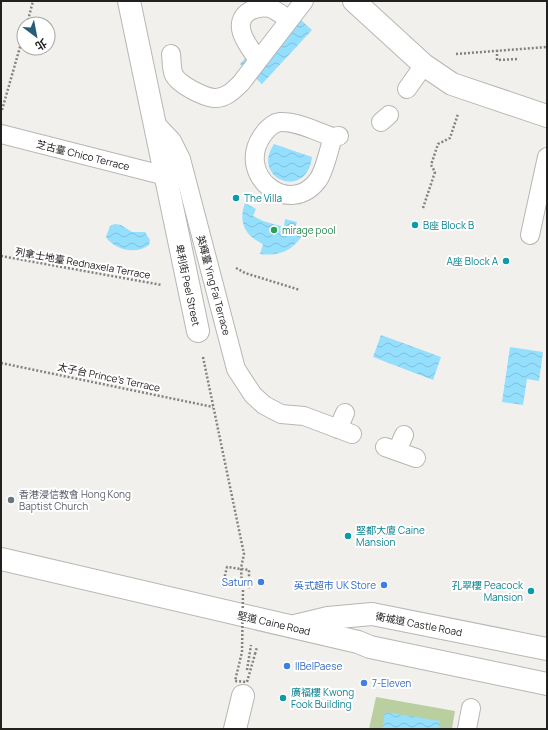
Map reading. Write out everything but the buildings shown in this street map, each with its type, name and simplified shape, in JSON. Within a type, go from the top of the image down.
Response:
[{"type":"street","name":"卑利街 Peel Street","points":[[129,1],[166,176],[173,239],[198,331]]},
{"type":"street","points":[[354,1],[438,76],[457,86],[547,116]]},
{"type":"street","name":"堅道 Caine Road","points":[[1,559],[358,642],[370,647],[547,684]]},
{"type":"street","name":"衛城道 Castle Road","points":[[291,627],[328,618],[372,614],[547,649]]},
{"type":"street","points":[[236,729],[244,696]]},
{"type":"lane","points":[[171,54],[174,74],[178,82],[214,98],[230,93],[241,83],[304,1]]},
{"type":"lane","points":[[258,60],[242,34],[240,24],[244,15],[250,10],[270,8],[289,19]]},
{"type":"lane","points":[[407,89],[424,65]]},
{"type":"lane","name":"英輝臺 Ying Fai Terrace","points":[[154,122],[172,141],[181,159],[236,369],[253,395],[264,405],[281,414],[304,416],[345,425]]},
{"type":"lane","points":[[318,179],[295,201],[265,185],[258,176],[254,161],[259,140],[266,130],[278,122],[289,122],[336,136],[318,179],[319,198]]},
{"type":"lane","name":"芝古臺 Chico Terrace","points":[[1,134],[166,176]]},
{"type":"lane","points":[[530,234],[547,157]]},
{"type":"lane","points":[[396,444],[416,458]]},
{"type":"lane","points":[[467,729],[471,708]]},
{"type":"path","points":[[29,16],[33,1]]},
{"type":"path","points":[[456,53],[547,46]]},
{"type":"path","points":[[497,50],[498,60],[519,59]]},
{"type":"path","points":[[1,113],[17,56]]},
{"type":"path","points":[[423,208],[435,172],[431,165],[438,144],[450,138],[459,111]]},
{"type":"path","name":"列拿士地臺 Rednaxela Terrace","points":[[1,256],[161,285]]},
{"type":"path","points":[[230,264],[245,273],[300,290]]},
{"type":"path","name":"卑利街 Peel Street","points":[[198,331],[244,554],[241,568],[242,652],[235,681],[247,682],[257,647]]},
{"type":"path","name":"太子台 Prince's Terrace","points":[[1,363],[214,407]]},
{"type":"path","points":[[222,584],[227,567],[241,568],[249,570],[249,590]]},
{"type":"path","points":[[249,656],[251,645]]},
{"type":"green space","points":[[376,697],[455,711],[452,729],[369,729]]},
{"type":"water","points":[[290,10],[312,30],[262,84],[240,64]]},
{"type":"water","points":[[274,144],[312,157],[308,171],[301,178],[291,181],[282,180],[274,175],[269,167],[269,156]]},
{"type":"water","name":"mirage pool","points":[[245,203],[256,209],[253,216],[263,221],[284,227],[285,219],[297,222],[295,228],[305,231],[297,243],[287,250],[281,253],[268,255],[260,254],[263,244],[248,233],[243,222],[242,216]]},
{"type":"water","points":[[115,224],[121,225],[132,232],[145,232],[150,240],[149,245],[138,250],[126,250],[114,245],[106,237],[110,226]]},
{"type":"water","points":[[381,335],[441,357],[433,380],[373,357]]},
{"type":"water","points":[[510,347],[543,352],[539,381],[527,379],[523,405],[502,402]]},
{"type":"water","points":[[385,712],[440,721],[439,729],[382,729]]},
{"type":"place","name":"The Villa","points":[[236,198]]},
{"type":"place","name":"B座 Block B","points":[[415,225]]},
{"type":"place","name":"mirage pool","points":[[274,230]]},
{"type":"place","name":"A座 Block A","points":[[506,261]]},
{"type":"place","name":"香港浸信教會 Hong Kong Baptist Church","points":[[11,500]]},
{"type":"place","name":"堅都大廈 Caine Mansion","points":[[348,536]]},
{"type":"place","name":"Saturn","points":[[261,582]]},
{"type":"place","name":"英式超市 UK Store","points":[[384,585]]},
{"type":"place","name":"孔翠樓 Peacock Mansion","points":[[531,591]]},
{"type":"place","name":"IlBelPaese","points":[[287,666]]},
{"type":"place","name":"7-Eleven","points":[[364,683]]},
{"type":"place","name":"廣福樓 Kwong Fook Building","points":[[283,698]]}]
